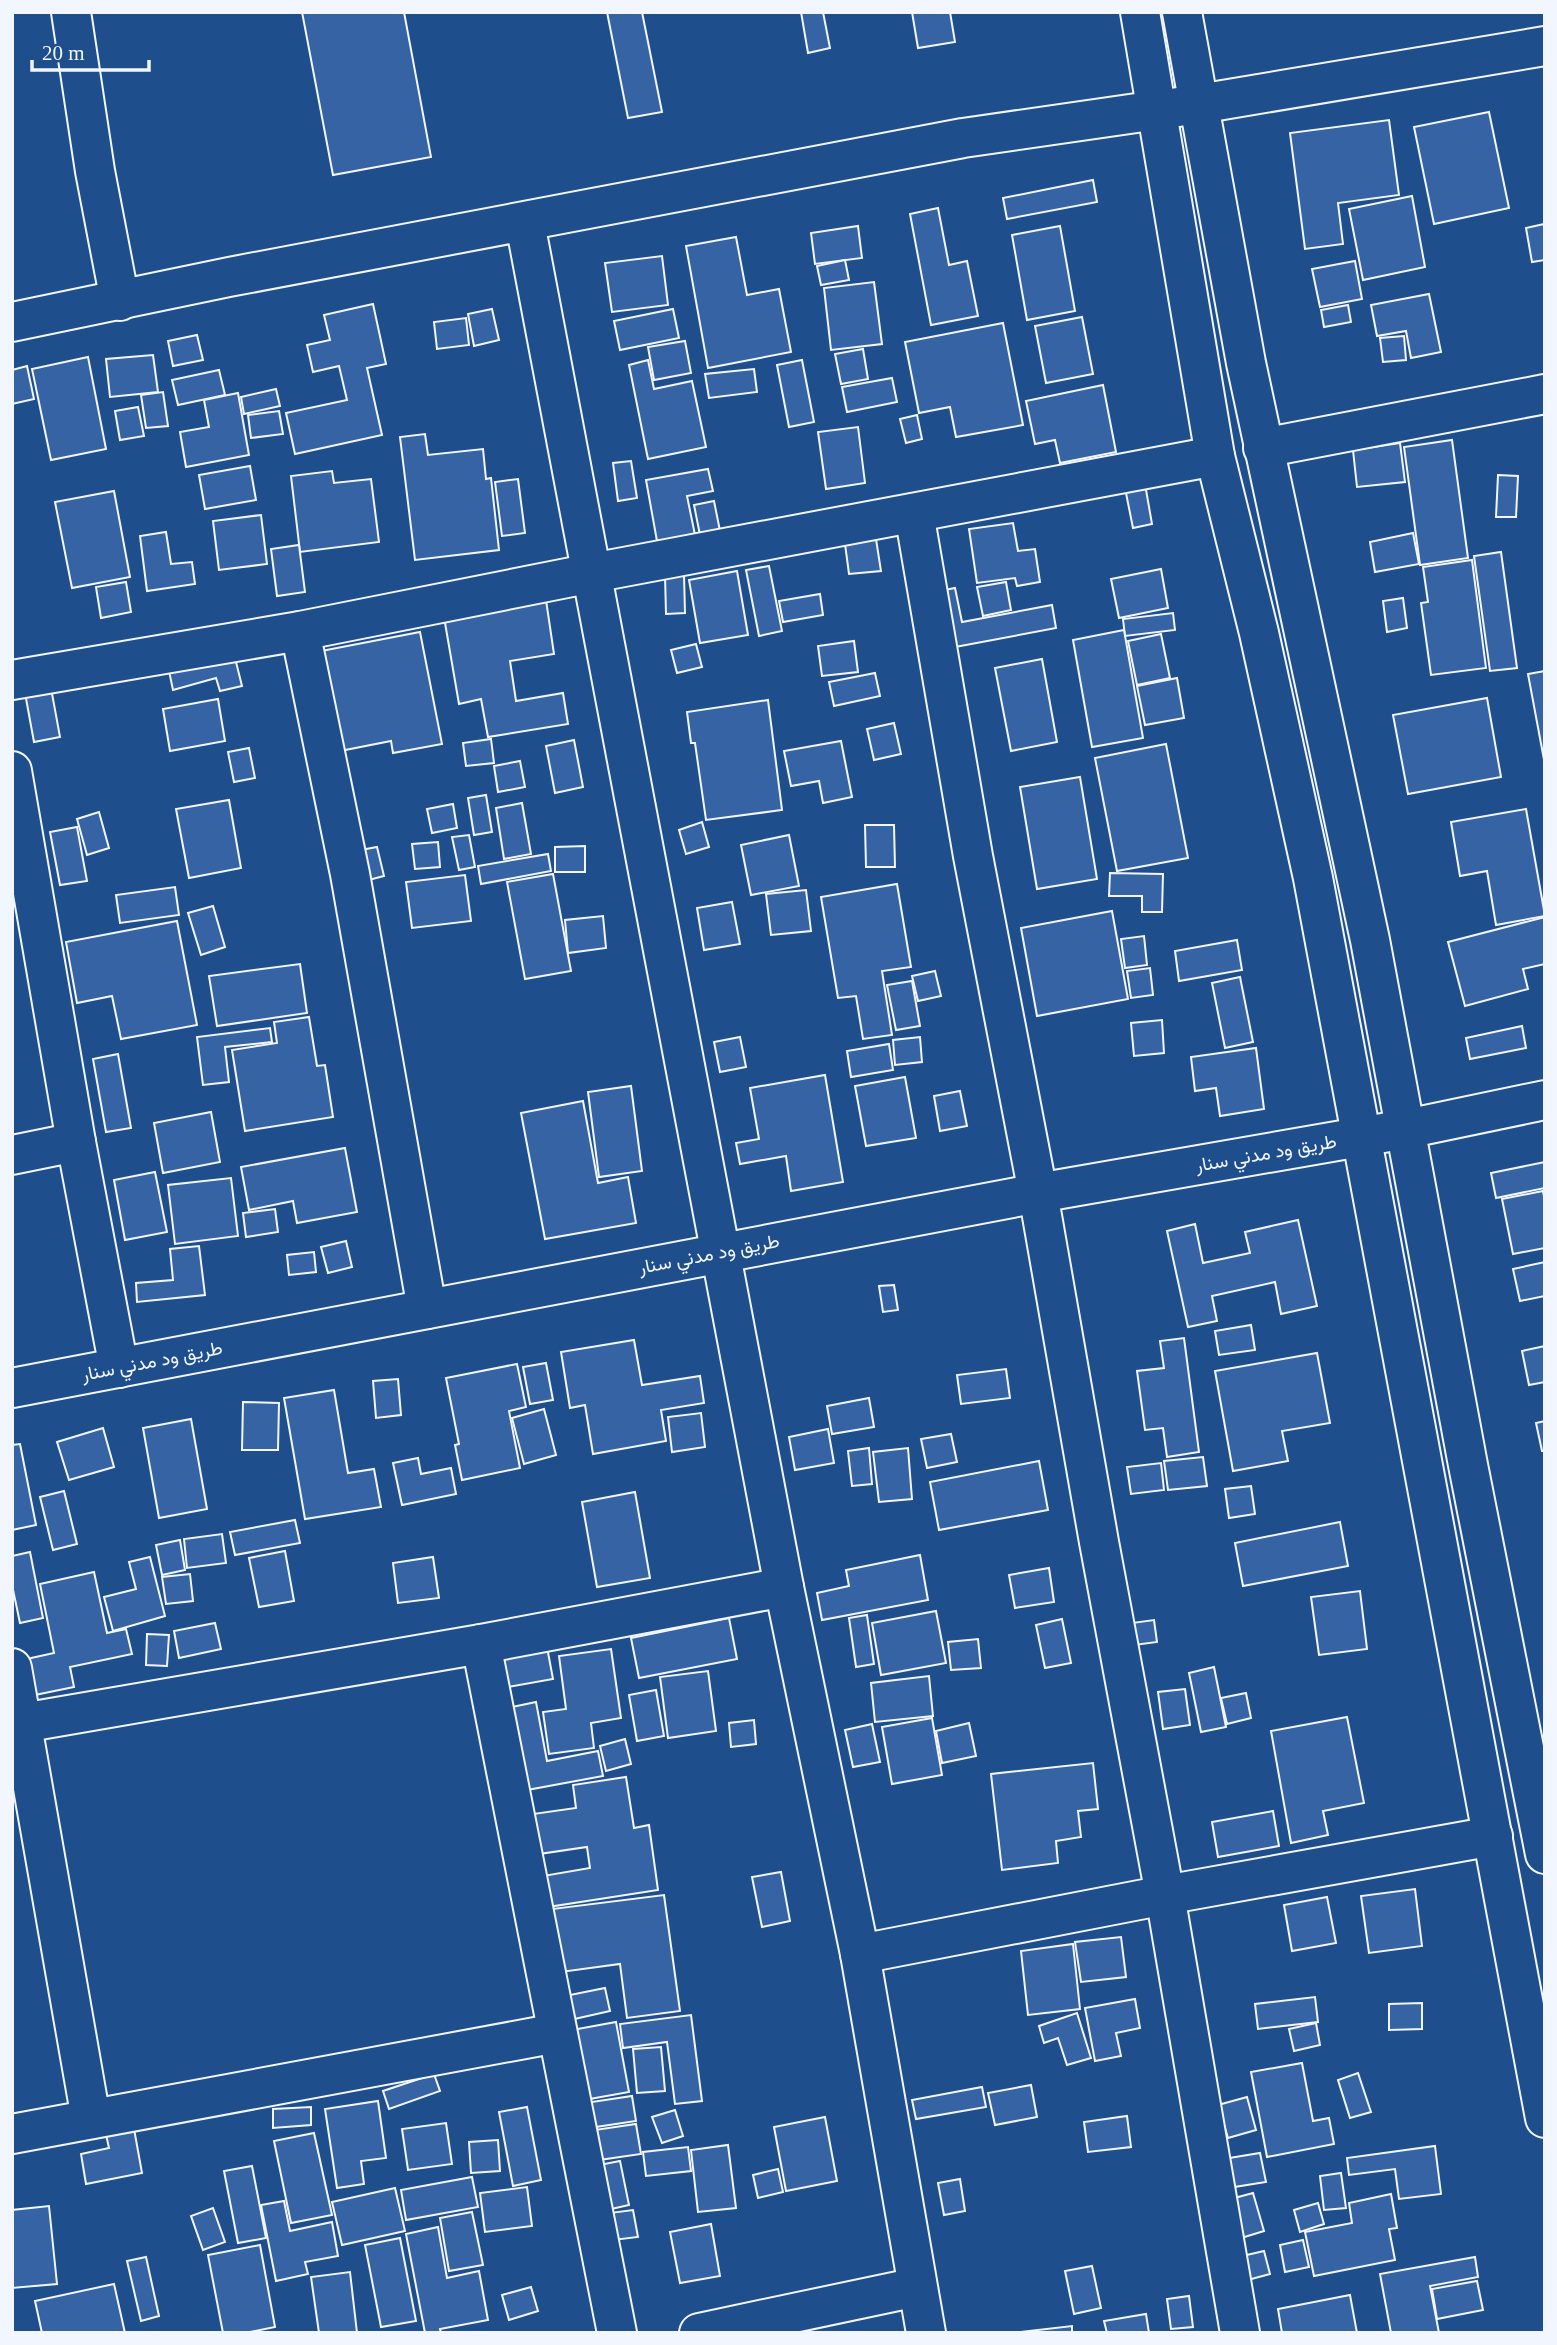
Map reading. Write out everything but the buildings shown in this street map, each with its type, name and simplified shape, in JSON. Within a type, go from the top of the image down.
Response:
[{"type":"street","points":[[1140,12],[1215,456],[1259,633],[1312,878],[1545,2118]]},
{"type":"street","points":[[1182,12],[1264,448],[1345,818],[1468,1465],[1543,1833]]},
{"type":"street","points":[[75,13],[95,171],[120,301]]},
{"type":"street","points":[[12,322],[229,277],[963,138],[1199,104],[1545,46]]},
{"type":"street","points":[[525,223],[784,1587],[859,1954],[926,2333]]},
{"type":"street","points":[[1264,448],[1545,394]]},
{"type":"street","points":[[12,680],[300,631],[592,573],[1215,456]]},
{"type":"street","points":[[914,513],[973,856],[1038,1193],[1101,1555],[1165,1895],[1240,2333]]},
{"type":"street","points":[[300,631],[350,874],[427,1309]]},
{"type":"street","points":[[12,772],[24,920],[76,1142],[119,1368]]},
{"type":"street","name":"طريق ود مدني سنار","points":[[12,1388],[1038,1193],[1406,1129],[1545,1100]]},
{"type":"street","points":[[12,1155],[76,1142]]},
{"type":"street","points":[[22,1723],[481,1644],[784,1587]]},
{"type":"street","points":[[481,1644],[617,2333]]},
{"type":"street","points":[[12,1668],[91,2119]]},
{"type":"street","points":[[859,1954],[1493,1836]]},
{"type":"street","points":[[12,2134],[556,2033]]},
{"type":"street","points":[[699,2333],[917,2287]]}]
